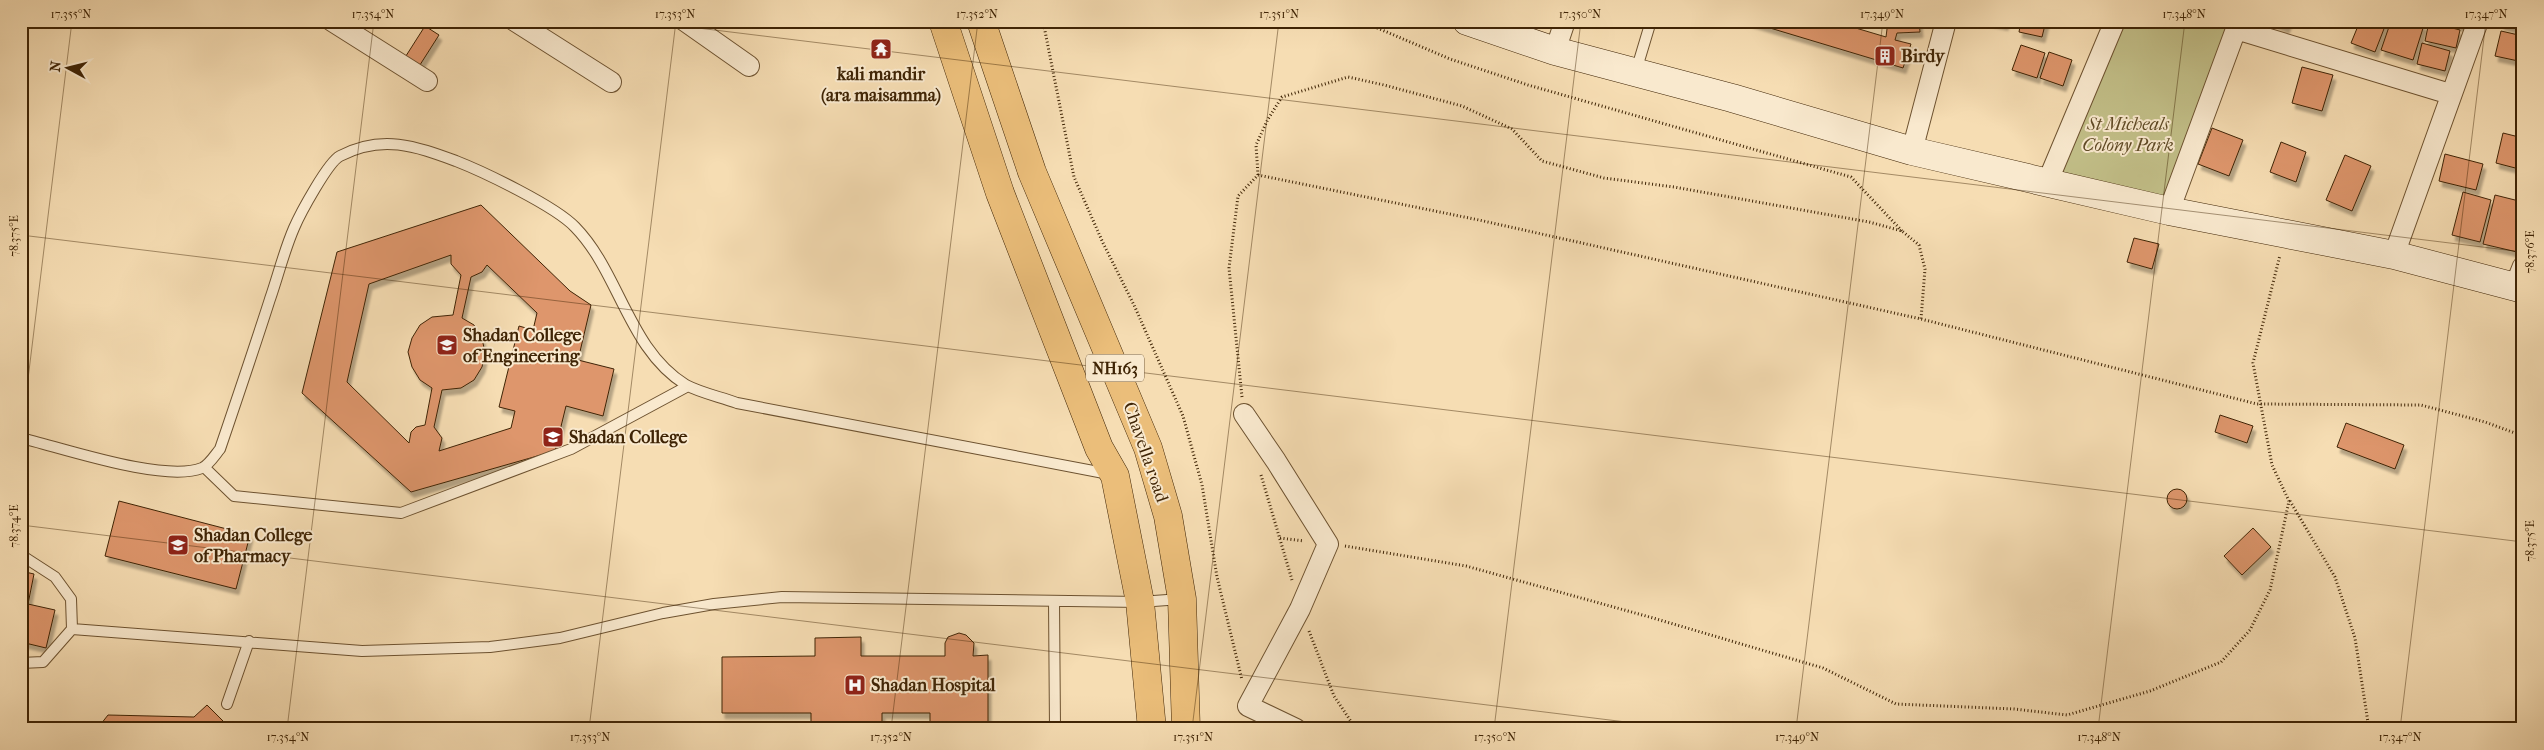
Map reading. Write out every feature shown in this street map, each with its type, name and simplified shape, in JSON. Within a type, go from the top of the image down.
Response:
[{"type":"highway","name":"NH163","points":[[943,21],[1000,193],[1099,448],[1115,476],[1140,602],[1152,729]]},
{"type":"highway","name":"Chavella road","points":[[982,21],[1032,172],[1148,448],[1168,516],[1182,600],[1186,729]]},
{"type":"main road","points":[[1467,21],[1555,51],[1732,98],[1912,151],[2168,211],[2520,280]]},
{"type":"street","points":[[514,21],[611,82]]},
{"type":"street","points":[[685,21],[749,66]]},
{"type":"street","points":[[1555,51],[1565,21]]},
{"type":"street","points":[[1912,151],[1946,21]]},
{"type":"street","points":[[2047,183],[2114,21]]},
{"type":"street","points":[[2394,255],[2450,94],[2478,21]]},
{"type":"street","points":[[345,24],[427,81]]},
{"type":"street","points":[[2168,211],[2237,25],[2450,94]]},
{"type":"street","points":[[1244,414],[1328,544],[1300,609],[1248,706],[1296,729]]},
{"type":"lane","points":[[1636,72],[1651,21]]},
{"type":"lane","points":[[21,438],[137,467],[186,473],[204,467],[220,449],[294,229],[318,184],[338,156],[388,142],[418,147],[467,165],[559,213],[576,228],[595,255],[635,329],[662,367],[688,386],[737,403],[1115,476]]},
{"type":"lane","points":[[204,467],[234,496],[401,513],[571,449],[688,386]]},
{"type":"lane","points":[[21,555],[55,577],[71,599],[72,629],[43,662],[21,663]]},
{"type":"lane","points":[[72,629],[362,651],[490,648],[560,638],[663,613],[714,604],[782,597],[1140,602],[1182,600]]},
{"type":"lane","points":[[1054,601],[1054,729]]},
{"type":"lane","points":[[227,704],[249,642]]},
{"type":"path","points":[[1043,21],[1074,177],[1183,416],[1202,485],[1217,577],[1248,706]]},
{"type":"path","points":[[1361,21],[1450,59],[1528,86],[1851,177],[1902,231],[1919,245],[1925,269],[1922,319]]},
{"type":"path","points":[[1244,414],[1229,268],[1238,196],[1258,175],[1256,145],[1268,119],[1282,97],[1348,77],[1462,106],[1512,129],[1542,161],[1604,178],[1674,187],[1869,222],[1902,231]]},
{"type":"path","points":[[1258,175],[1480,220],[1922,319],[2260,404],[2421,405],[2485,422],[2523,436]]},
{"type":"path","points":[[2286,234],[2253,363],[2272,465],[2289,501],[2335,577],[2355,638],[2369,729]]},
{"type":"path","points":[[1260,472],[1300,609],[1334,696],[1356,729]]},
{"type":"path","points":[[1280,538],[1466,566],[1823,668],[1896,704],[2014,709],[2067,715],[2150,690],[2221,662],[2250,630],[2270,590],[2289,501]]},
{"type":"green space","name":"St Micheals Colony Park","points":[[2111,21],[2236,21],[2167,205],[2048,172]]},
{"type":"building","name":"Birdy","points":[[1850,21],[1849,26],[1886,37],[1888,21],[1919,21],[1920,32],[1897,33],[1895,40],[1911,44],[1903,68],[1750,22]]},
{"type":"building","points":[[1987,21],[2006,21],[2005,25]]},
{"type":"building","points":[[2021,21],[2046,21],[2042,37],[2019,32]]},
{"type":"building","points":[[2270,21],[2289,21],[2286,28]]},
{"type":"building","points":[[2360,21],[2387,21],[2375,52],[2351,43]]},
{"type":"building","points":[[2391,21],[2413,21],[2424,25],[2413,60],[2381,50]]},
{"type":"building","points":[[2442,21],[2465,21],[2464,27]]},
{"type":"building","points":[[2502,21],[2523,21],[2523,30],[2501,24]]},
{"type":"building","points":[[2429,22],[2460,30],[2456,48],[2425,41]]},
{"type":"building","points":[[425,26],[439,35],[418,68],[404,59]]},
{"type":"building","points":[[2501,31],[2523,36],[2523,62],[2495,56]]},
{"type":"building","points":[[2422,43],[2450,51],[2445,71],[2417,64]]},
{"type":"building","points":[[2021,45],[2045,53],[2037,78],[2012,70]]},
{"type":"building","points":[[2049,52],[2072,60],[2063,86],[2040,78]]},
{"type":"building","points":[[2302,67],[2333,75],[2322,111],[2292,103]]},
{"type":"building","points":[[2212,128],[2243,140],[2229,176],[2198,164]]},
{"type":"building","points":[[2503,133],[2523,138],[2523,170],[2496,163]]},
{"type":"building","points":[[2281,142],[2306,152],[2296,182],[2270,172]]},
{"type":"building","points":[[2445,154],[2483,164],[2476,190],[2439,181]]},
{"type":"building","points":[[2345,155],[2371,166],[2352,211],[2326,200]]},
{"type":"building","points":[[2463,192],[2491,200],[2480,242],[2452,235]]},
{"type":"building","points":[[2495,195],[2523,202],[2523,229],[2517,252],[2483,244]]},
{"type":"building","name":"Shadan College of Engineering","points":[[481,205],[570,291],[591,305],[578,360],[614,369],[603,416],[566,406],[555,451],[411,492],[302,393],[337,252]],"holes":[[[451,255],[451,264],[461,275],[453,315],[432,317],[420,325],[412,338],[408,352],[412,367],[420,380],[432,388],[425,425],[416,427],[411,432],[409,443],[347,382],[369,284]],[[487,265],[537,313],[533,330],[519,326],[499,407],[515,411],[511,428],[439,451],[442,438],[434,427],[442,390],[461,388],[474,380],[482,367],[485,353],[482,338],[474,325],[462,318],[471,277],[482,272]]]},
{"type":"building","points":[[2134,238],[2159,244],[2152,269],[2127,262]]},
{"type":"building","points":[[2220,415],[2253,426],[2247,443],[2215,432]]},
{"type":"building","points":[[2346,423],[2404,445],[2395,469],[2337,447]]},
{"type":"building","points":[[2177,489],[2184,492],[2187,499],[2184,506],[2177,509],[2170,506],[2167,499],[2170,492]]},
{"type":"building","name":"Shadan College of Pharmacy","points":[[119,501],[250,535],[236,589],[105,556]]},
{"type":"building","points":[[2253,528],[2271,547],[2242,575],[2224,556]]},
{"type":"building","points":[[21,571],[34,574],[28,604],[55,610],[46,648],[21,642]]},
{"type":"building","name":"Shadan Hospital","points":[[959,633],[966,635],[974,643],[973,656],[988,655],[988,729],[930,729],[930,713],[882,713],[882,728],[811,729],[811,713],[722,713],[722,657],[815,656],[815,638],[861,637],[861,656],[945,656],[945,643],[948,637]]},
{"type":"building","points":[[207,705],[229,727],[97,729],[108,715],[194,717]]},
{"type":"building","points":[[24,720],[37,729],[21,729]]},
{"type":"place","name":"kali mandir (ara maisamma)","points":[[881,49]]},
{"type":"place","name":"Birdy","points":[[1885,56]]},
{"type":"place","name":"Shadan College of Engineering","points":[[447,345]]},
{"type":"place","name":"Shadan College","points":[[553,437]]},
{"type":"place","name":"Shadan College of Pharmacy","points":[[178,545]]},
{"type":"place","name":"Shadan Hospital","points":[[855,685]]}]
